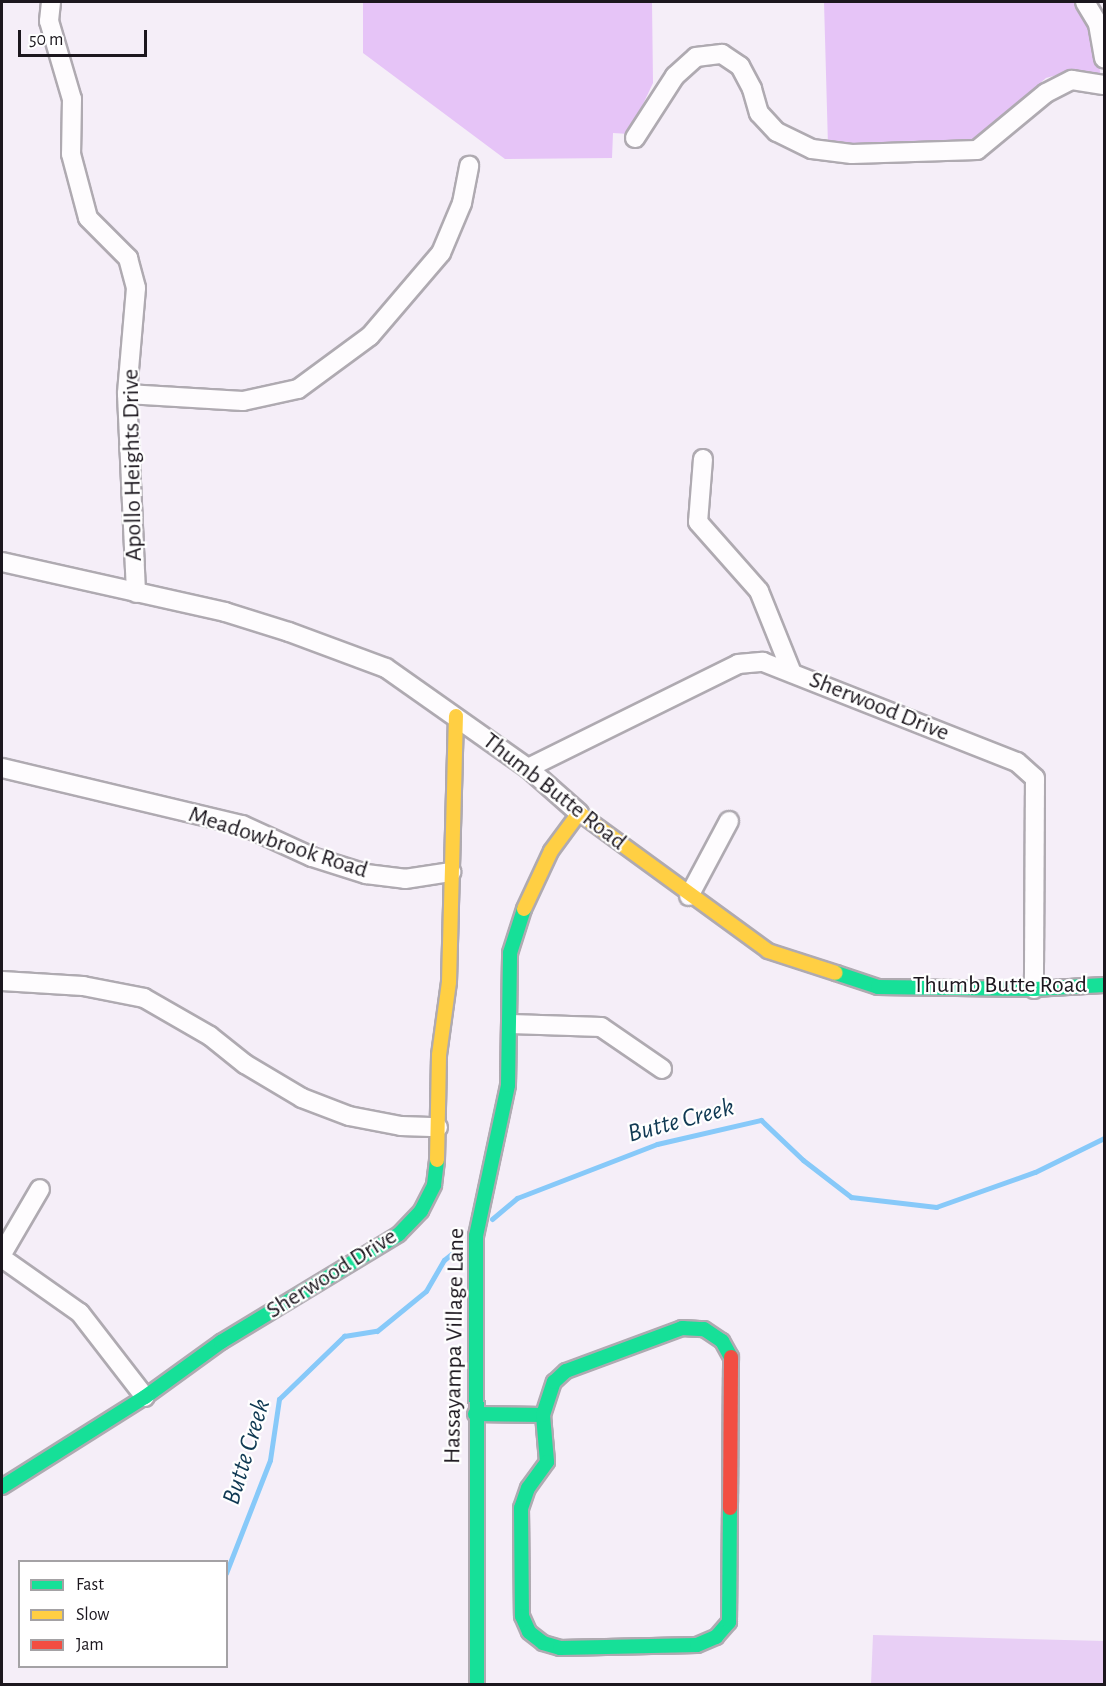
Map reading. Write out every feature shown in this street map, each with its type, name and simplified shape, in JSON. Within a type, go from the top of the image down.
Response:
[{"type":"street","name":"Apollo Heights Drive","points":[[51,2],[49,21],[72,99],[71,154],[88,218],[128,258],[136,288],[127,394],[136,593]]},
{"type":"street","points":[[1085,2],[1098,24],[1104,58]]},
{"type":"street","points":[[634,138],[675,76],[696,57],[722,54],[740,66],[752,89],[759,113],[777,132],[812,149],[852,154],[976,150],[1046,93],[1072,80],[1104,85]]},
{"type":"street","points":[[127,394],[243,401],[298,389],[370,336],[441,253],[462,202],[469,166]]},
{"type":"street","points":[[703,459],[698,522],[759,591],[792,673]]},
{"type":"street","name":"Thumb Butte Road","points":[[2,562],[225,612],[290,632],[386,669],[528,768],[579,813],[689,896],[768,951],[878,987],[1034,989],[1104,985]]},
{"type":"street","name":"Sherwood Drive","points":[[528,768],[738,664],[764,662],[1017,762],[1035,778],[1034,989]]},
{"type":"street","name":"Sherwood Drive","points":[[2,1487],[145,1397],[221,1342],[399,1234],[421,1211],[434,1185],[437,1164],[439,1054],[449,982],[456,716]]},
{"type":"street","name":"Meadowbrook Road","points":[[2,768],[242,825],[312,857],[366,874],[405,879],[451,872]]},
{"type":"street","name":"Hassayampa Village Lane","points":[[477,1684],[476,1236],[508,1085],[511,1024],[510,953],[527,898],[551,852],[579,813]]},
{"type":"street","points":[[689,896],[729,820]]},
{"type":"street","points":[[2,981],[83,986],[144,998],[210,1036],[245,1064],[302,1098],[349,1116],[401,1126],[438,1127]]},
{"type":"street","points":[[511,1024],[601,1027],[662,1069]]},
{"type":"street","points":[[40,1189],[2,1256],[80,1313],[145,1397]]},
{"type":"street","points":[[682,1328],[704,1329],[722,1341],[732,1359],[729,1622],[716,1637],[697,1645],[560,1648],[543,1643],[529,1632],[522,1616],[521,1508],[528,1488],[547,1462],[543,1415],[554,1383],[566,1371],[682,1328]]},
{"type":"street","points":[[475,1414],[543,1415]]},
{"type":"shaded area","points":[[363,2],[652,2],[653,83],[629,134],[613,133],[612,158],[505,159],[363,53]]},
{"type":"shaded area","points":[[824,2],[1078,2],[1089,18],[1101,76],[1064,73],[1046,78],[974,142],[828,146]]},
{"type":"shaded area","points":[[873,1635],[1104,1641],[1104,1684],[871,1684]]},
{"type":"waterway","name":"Butte Creek","points":[[492,1219],[517,1198],[657,1144],[761,1120],[803,1160],[851,1197],[936,1207],[1035,1172],[1104,1138]]},
{"type":"waterway","name":"Butte Creek","points":[[228,1568],[270,1460],[279,1399],[344,1336],[377,1331],[426,1291],[444,1260],[460,1247]]},
{"type":"traffic: fast","points":[[477,1684],[476,1236],[508,1085],[510,953],[524,909]]},
{"type":"traffic: fast","points":[[836,973],[878,987],[1034,989],[1104,985]]},
{"type":"traffic: fast","points":[[2,1487],[145,1397],[221,1342],[399,1234],[421,1211],[434,1185],[437,1160]]},
{"type":"traffic: fast","points":[[543,1415],[554,1382],[566,1371],[682,1328],[704,1329],[722,1341],[731,1357]]},
{"type":"traffic: fast","points":[[475,1414],[543,1415],[547,1462],[528,1488],[521,1508],[522,1616],[529,1632],[543,1643],[560,1648],[697,1645],[716,1637],[729,1622],[730,1508]]},
{"type":"traffic: slow","points":[[437,1160],[439,1055],[449,982],[456,716]]},
{"type":"traffic: slow","points":[[524,909],[551,851],[579,813],[768,951],[836,973]]},
{"type":"traffic: jam","points":[[730,1508],[731,1357]]}]
